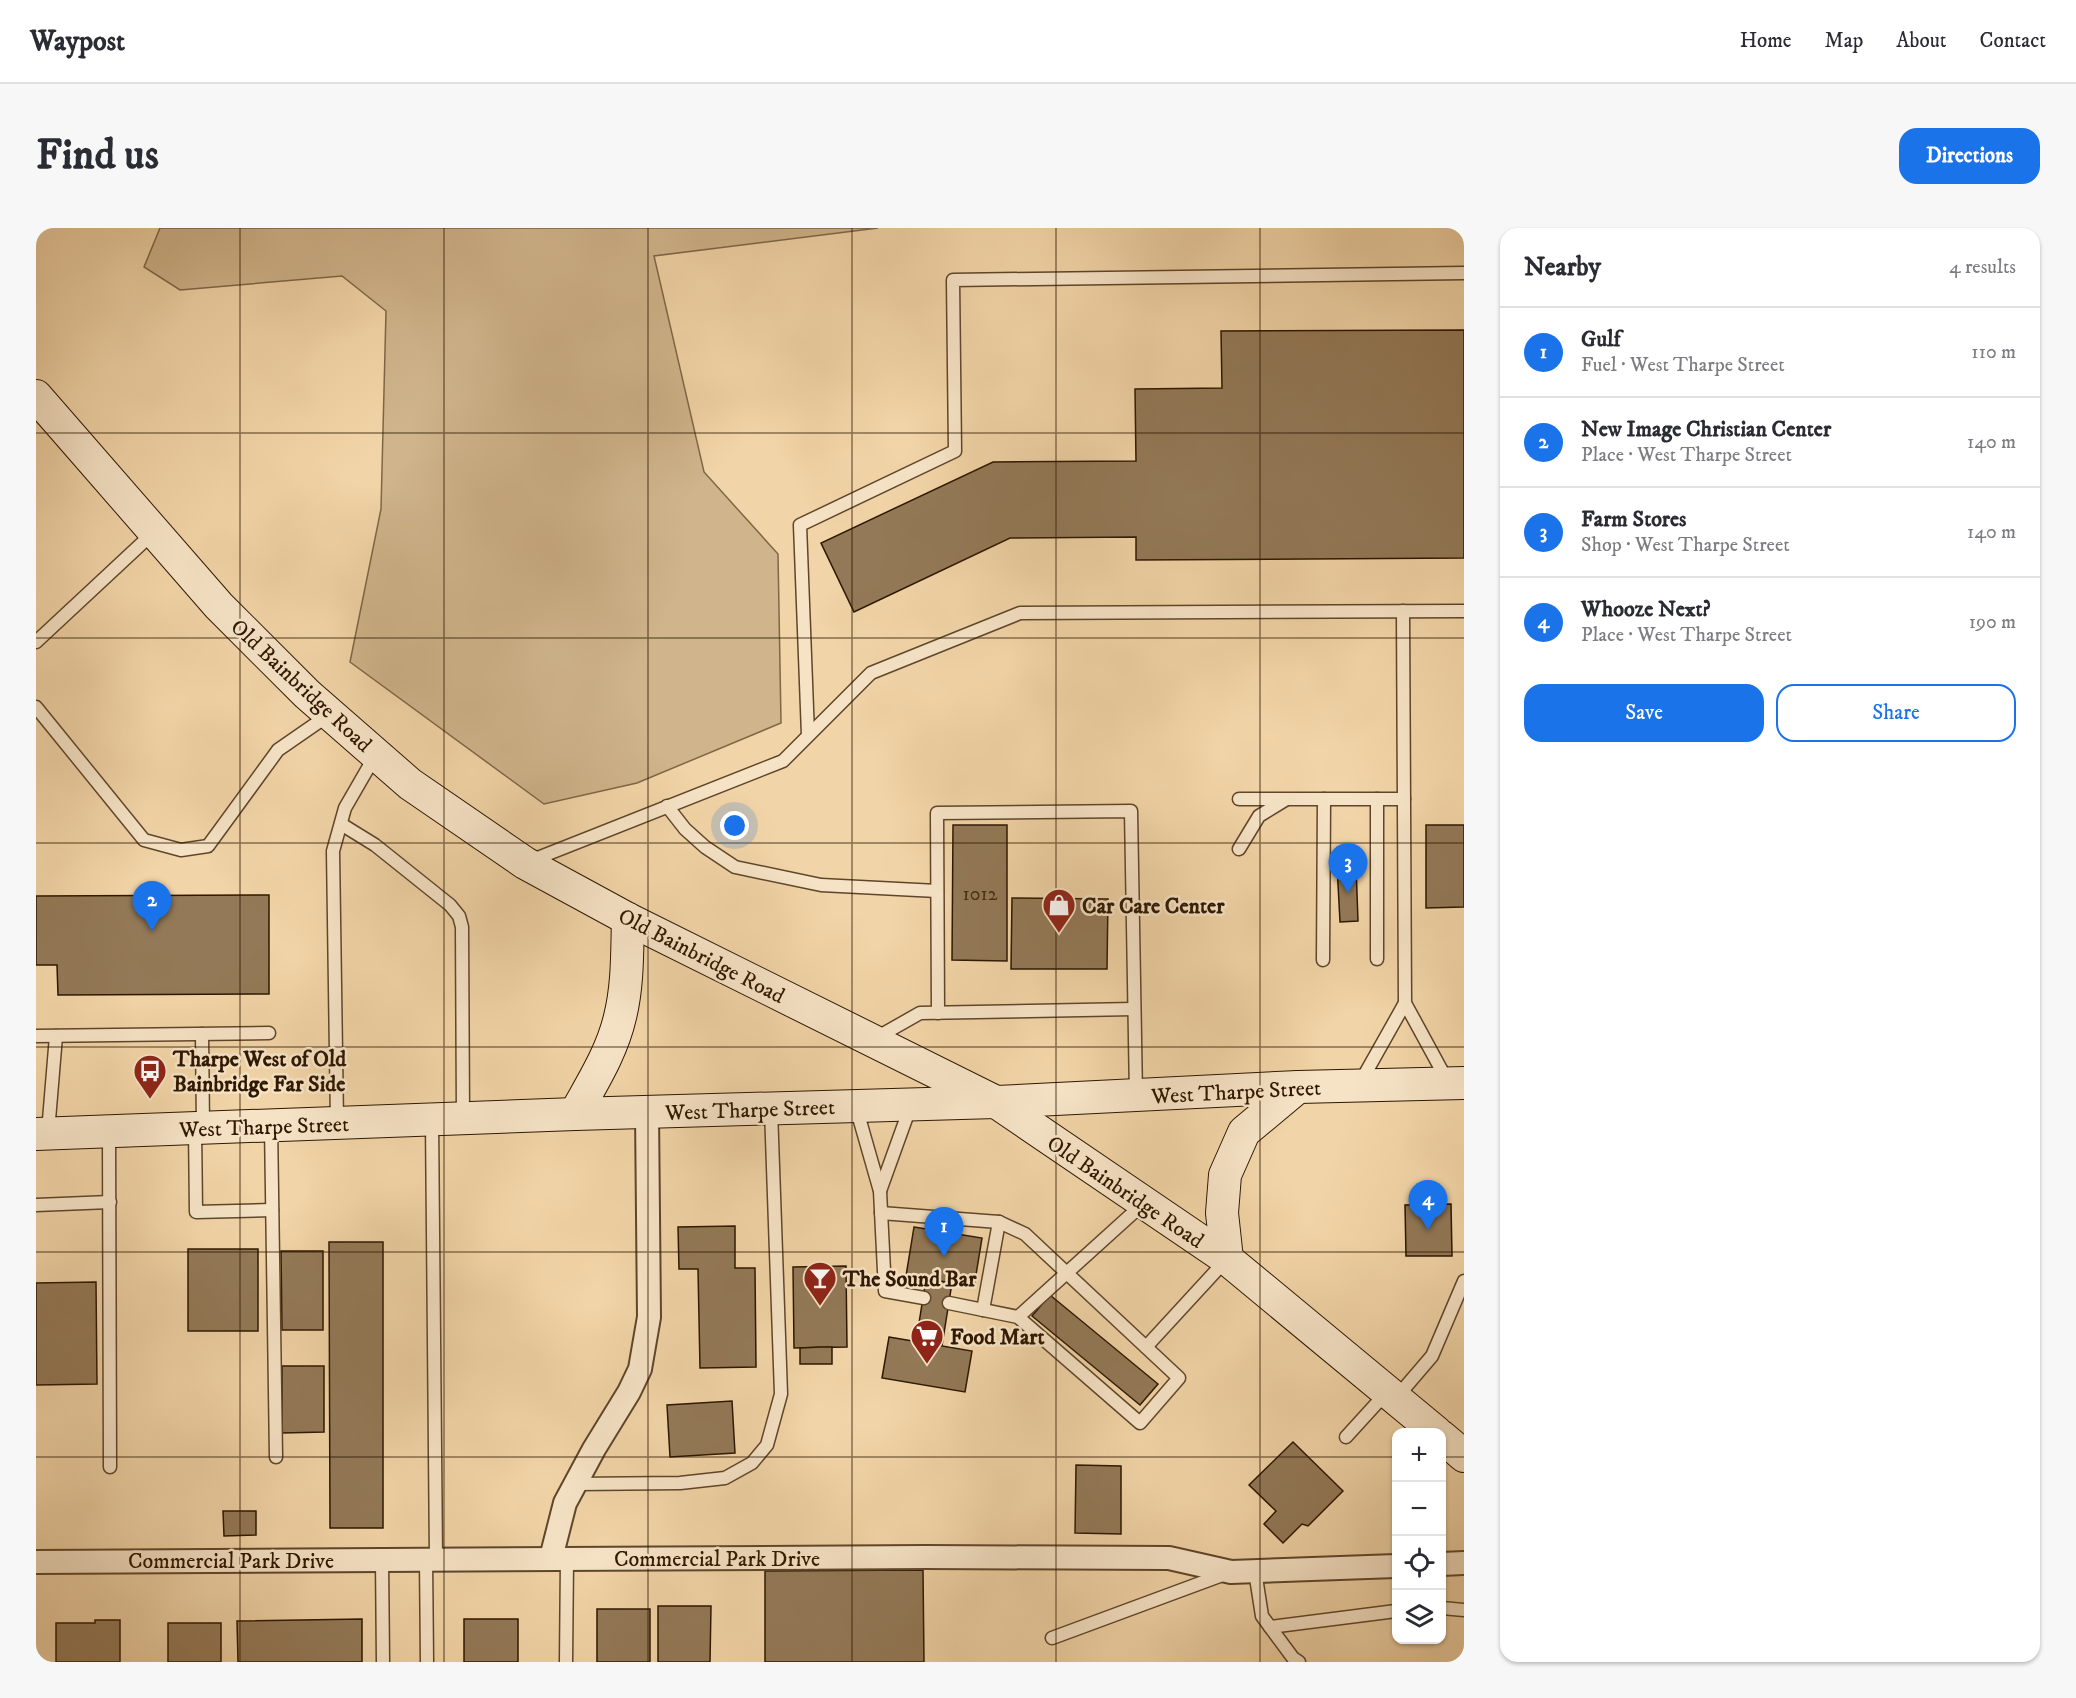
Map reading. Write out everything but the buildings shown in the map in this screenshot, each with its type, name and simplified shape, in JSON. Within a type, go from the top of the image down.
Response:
[{"type":"main road","name":"Old Bainbridge Road","points":[[36,396],[219,606],[307,694],[410,784],[525,863],[628,919],[996,1102],[1227,1259],[1431,1428]]},
{"type":"main road","points":[[575,1114],[609,1052],[620,1017],[626,981],[628,919]]},
{"type":"main road","name":"West Tharpe Street","points":[[42,1134],[575,1114],[996,1102],[1298,1087],[1456,1083]]},
{"type":"main road","points":[[1227,1259],[1222,1213],[1225,1175],[1244,1132],[1298,1087]]},
{"type":"main road","points":[[1446,1440],[1464,1456]]},
{"type":"street","points":[[559,1558],[565,1503],[640,1369],[649,1317],[647,1112]]},
{"type":"street","name":"Commercial Park Drive","points":[[36,1562],[559,1558],[1169,1558],[1231,1572],[1392,1566]]},
{"type":"street","points":[[1446,1564],[1464,1563]]},
{"type":"lane","points":[[808,735],[800,525],[955,451],[953,280],[1464,273]]},
{"type":"lane","points":[[36,642],[154,532]]},
{"type":"lane","points":[[1359,1085],[1405,1003],[1403,611]]},
{"type":"lane","points":[[525,863],[783,761],[871,673],[1020,613],[1464,611]]},
{"type":"lane","points":[[36,707],[144,840],[182,850],[208,846],[278,750],[330,714]]},
{"type":"lane","points":[[337,1123],[333,851],[345,808],[376,754]]},
{"type":"lane","points":[[1239,799],[1404,799]]},
{"type":"lane","points":[[1239,849],[1259,816],[1286,799]]},
{"type":"lane","points":[[1323,960],[1324,799]]},
{"type":"lane","points":[[1377,799],[1377,959]]},
{"type":"lane","points":[[667,806],[685,829],[705,847],[735,867],[821,885],[937,891]]},
{"type":"lane","points":[[938,1013],[937,813],[1131,811],[1136,1095]]},
{"type":"lane","points":[[341,824],[384,853],[450,905],[459,916],[462,927],[463,1119]]},
{"type":"lane","points":[[1405,1003],[1456,1083]]},
{"type":"lane","points":[[872,1040],[920,1013],[1134,1009]]},
{"type":"lane","points":[[36,1036],[269,1033]]},
{"type":"lane","points":[[202,1034],[196,1212],[272,1210]]},
{"type":"lane","points":[[42,1134],[56,1036]]},
{"type":"lane","points":[[879,1191],[911,1104]]},
{"type":"lane","points":[[856,1106],[879,1191],[885,1291],[924,1298]]},
{"type":"lane","points":[[575,1484],[680,1483],[726,1478],[752,1463],[767,1445],[781,1394],[771,1109]]},
{"type":"lane","points":[[427,1662],[431,1559],[432,1120]]},
{"type":"lane","points":[[271,1125],[276,1457]]},
{"type":"lane","points":[[109,1131],[110,1467]]},
{"type":"lane","points":[[36,1205],[110,1202]]},
{"type":"lane","points":[[1018,1317],[1144,1203]]},
{"type":"lane","points":[[881,1213],[999,1222],[1025,1234],[1179,1378],[1140,1423],[1018,1317],[949,1303]]},
{"type":"lane","points":[[983,1310],[999,1222]]},
{"type":"lane","points":[[1146,1347],[1227,1259]]},
{"type":"lane","points":[[1346,1437],[1432,1356],[1464,1281]]},
{"type":"lane","points":[[559,1558],[566,1662]]},
{"type":"lane","points":[[382,1559],[383,1662]]},
{"type":"lane","points":[[1255,1571],[1262,1616],[1293,1658],[1299,1662]]},
{"type":"lane","points":[[1052,1638],[1231,1572]]},
{"type":"lane","points":[[1446,1608],[1464,1610]]},
{"type":"lane","points":[[1270,1628],[1392,1612]]},
{"type":"shaded area","points":[[160,228],[878,228],[654,256],[704,472],[778,554],[781,723],[637,783],[544,804],[350,662],[381,509],[386,311],[342,276],[180,290],[144,267]]},
{"type":"place","name":"Farm Stores","points":[[1348,893]]},
{"type":"place","name":"New Image Christian Center","points":[[152,931]]},
{"type":"place","name":"Car Care Center","points":[[1059,934]]},
{"type":"place","name":"Tharpe West of Old Bainbridge Far Side","points":[[150,1100]]},
{"type":"place","name":"Whooze Next?","points":[[1428,1230]]},
{"type":"place","name":"Gulf","points":[[944,1257]]},
{"type":"place","name":"The Sound Bar","points":[[820,1307]]},
{"type":"place","name":"Food Mart","points":[[927,1365]]}]
